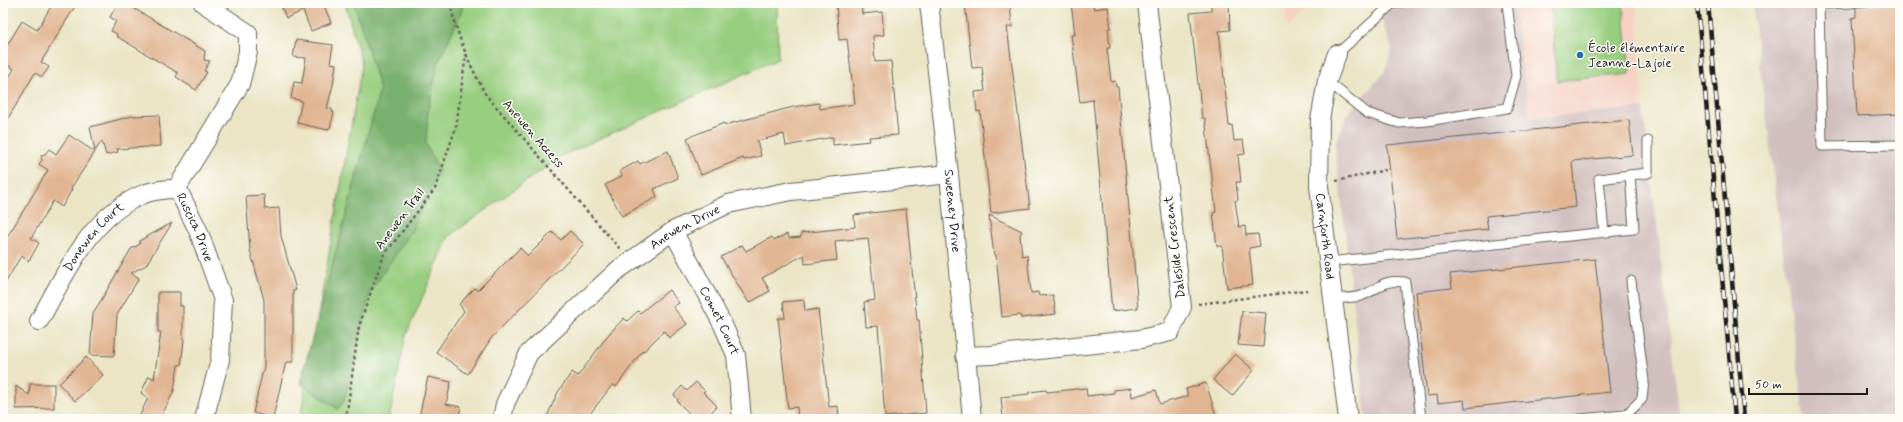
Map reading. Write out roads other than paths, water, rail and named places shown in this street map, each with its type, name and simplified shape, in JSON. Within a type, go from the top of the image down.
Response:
[{"type":"street","name":"Ruscica Drive","points":[[203,3],[248,33],[248,52],[240,84],[177,188],[198,230],[223,300],[220,360],[204,419]]},
{"type":"street","name":"Sweeney Drive","points":[[929,3],[949,174],[972,419]]},
{"type":"street","name":"Daleside Crescent","points":[[965,356],[991,355],[1141,339],[1170,332],[1182,307],[1147,3]]},
{"type":"street","name":"Carnforth Road","points":[[1337,54],[1327,81],[1320,120],[1319,186],[1348,419]]},
{"type":"street","name":"Anewen Drive","points":[[502,419],[505,404],[529,353],[618,270],[673,231],[728,204],[742,201],[791,191],[949,174]]},
{"type":"street","name":"Donewen Court","points":[[38,321],[83,244],[116,210],[144,194],[177,188]]},
{"type":"street","name":"Comet Court","points":[[673,231],[723,325],[736,356],[742,419]]},
{"type":"lane","points":[[1337,54],[1392,4],[1399,3]]},
{"type":"lane","points":[[1327,81],[1367,113],[1400,123],[1427,121],[1507,108],[1516,76],[1508,3]]},
{"type":"lane","points":[[1852,3],[1819,4],[1822,146],[1900,145]]},
{"type":"lane","points":[[1604,232],[1599,179],[1648,173],[1648,141]]},
{"type":"lane","points":[[1329,262],[1634,229],[1630,175]]},
{"type":"lane","points":[[1333,299],[1360,296],[1371,292],[1382,283],[1394,281],[1405,282],[1421,419]]},
{"type":"lane","points":[[1580,419],[1626,415],[1642,399],[1644,381],[1631,281]]},
{"type":"railway","points":[[1697,3],[1735,419]]},
{"type":"railway","points":[[1708,3],[1744,419]]},
{"type":"place","name":"École élémentaire Jeanne-Lajoie","points":[[1580,55]]}]
